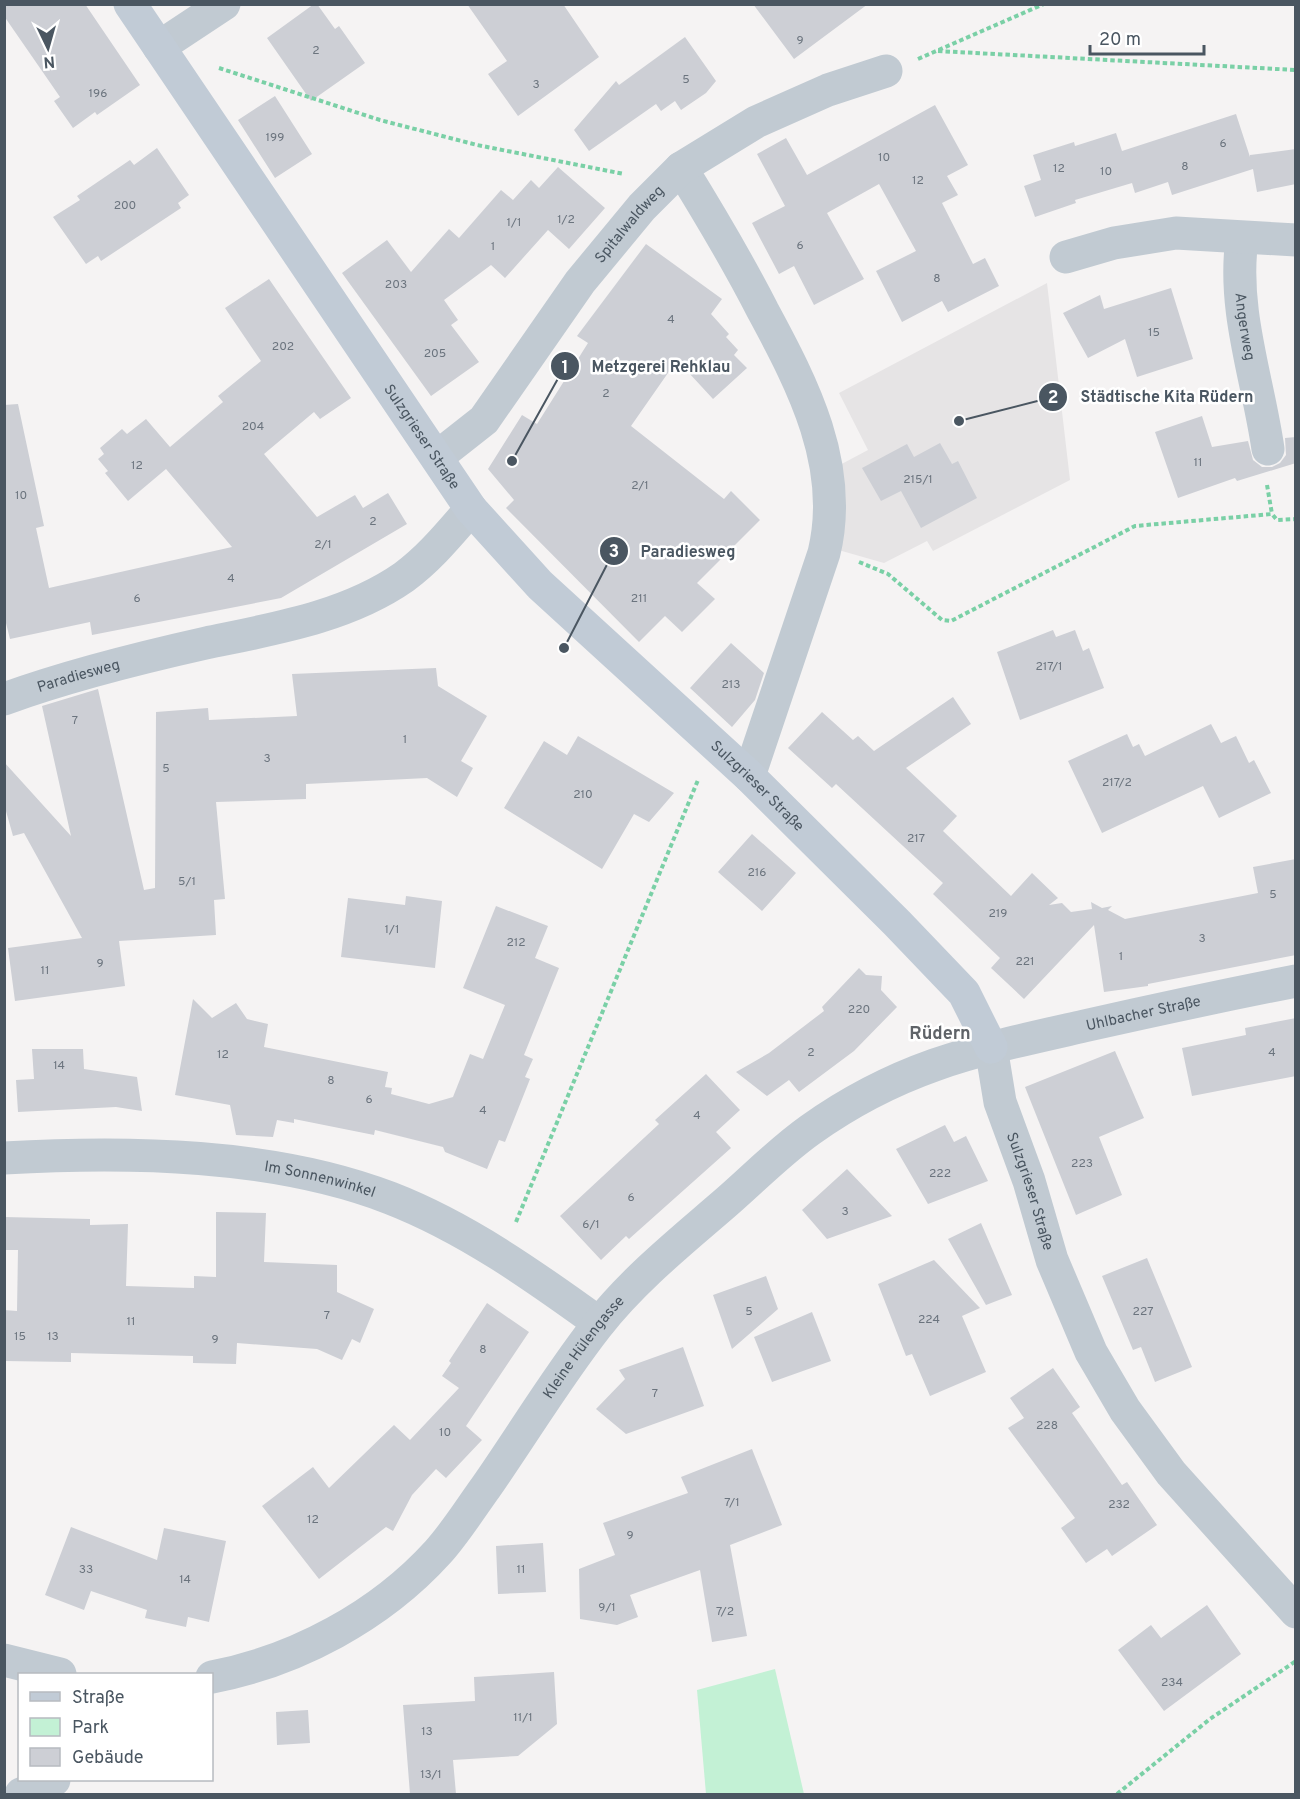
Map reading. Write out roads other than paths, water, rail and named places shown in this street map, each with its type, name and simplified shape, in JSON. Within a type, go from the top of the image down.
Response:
[{"type":"street","name":"Sulzgrieser Straße","points":[[130,4],[260,200],[471,509],[507,552],[586,630],[749,776],[827,851],[964,993],[991,1047],[1000,1102],[1029,1181],[1052,1260],[1091,1352],[1125,1410],[1172,1473],[1296,1612]]},
{"type":"street","points":[[159,47],[224,4]]},
{"type":"street","name":"Spitalwaldweg","points":[[437,457],[484,420],[580,282],[674,175],[756,122],[828,90],[886,71]]},
{"type":"street","points":[[674,175],[746,278],[788,357],[811,409],[830,487],[830,522],[824,553],[749,776]]},
{"type":"street","points":[[1066,256],[1157,235],[1199,233],[1242,239],[1296,240]]},
{"type":"street","name":"Angerweg","points":[[1242,239],[1238,264],[1239,294],[1268,449]]},
{"type":"street","name":"Paradiesweg","points":[[4,699],[105,668],[288,626],[327,614],[402,578],[430,555],[471,509]]},
{"type":"street","name":"Uhlbacher Straße","points":[[991,1047],[1296,981]]},
{"type":"street","name":"Kleine Hülengasse","points":[[213,1677],[266,1664],[306,1647],[351,1622],[411,1577],[453,1532],[599,1323],[654,1265],[808,1131],[892,1080],[945,1059],[991,1047]]},
{"type":"street","name":"Im Sonnenwinkel","points":[[4,1158],[57,1156],[207,1158],[237,1161],[348,1184],[381,1194],[414,1208],[502,1256],[599,1323]]},
{"type":"street","points":[[4,1660],[56,1673]]},
{"type":"street","points":[[21,1794],[50,1781]]},
{"type":"place","name":"Städtische Kita Rüdern","points":[[959,421]]},
{"type":"place","name":"Metzgerei Rehklau","points":[[512,461]]},
{"type":"place","name":"Paradiesweg","points":[[564,648]]},
{"type":"district","name":"Rüdern","points":[[940,1033]]}]
